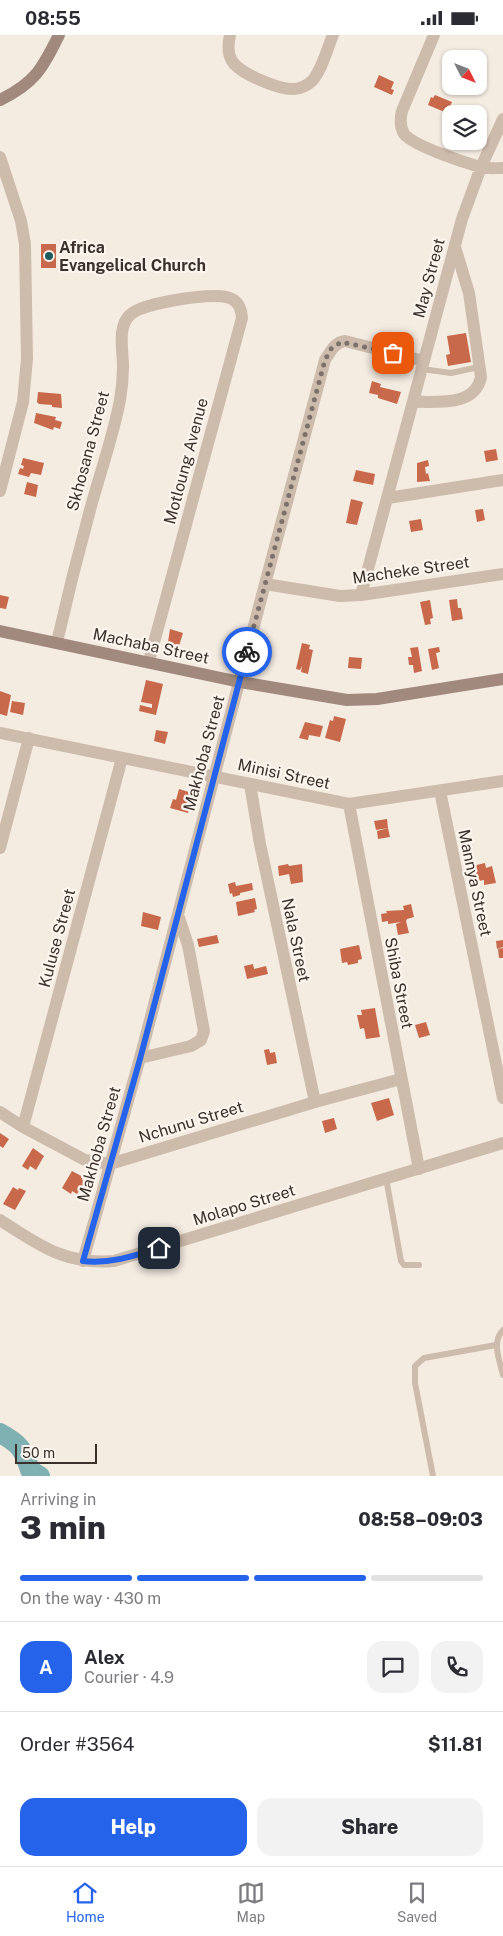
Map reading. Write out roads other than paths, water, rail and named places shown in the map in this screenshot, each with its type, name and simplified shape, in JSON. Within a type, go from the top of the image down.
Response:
[{"type":"street","points":[[0,100],[27,85],[37,75],[59,35]]},
{"type":"street","points":[[230,35],[228,54],[238,68],[280,88],[295,90],[304,87],[312,81],[333,35]]},
{"type":"street","points":[[434,35],[402,111],[400,118],[402,128],[409,139],[422,146],[482,167],[503,169]]},
{"type":"street","name":"May Street","points":[[361,595],[465,210],[503,119]]},
{"type":"street","points":[[0,157],[21,221],[25,243],[27,359],[24,401],[0,491]]},
{"type":"street","points":[[414,402],[459,400],[470,396],[479,384],[479,367],[469,293],[454,247]]},
{"type":"street","name":"Skhosana Street","points":[[57,642],[80,545],[116,417],[122,384],[122,337],[125,325],[129,316],[138,309],[205,296]]},
{"type":"street","name":"Motloung Avenue","points":[[149,661],[242,318],[238,302],[230,297],[205,296]]},
{"type":"street","name":"Makhoba Street","points":[[83,1261],[140,1059],[264,584],[325,360],[331,349],[345,341],[423,365]]},
{"type":"street","points":[[388,498],[503,480]]},
{"type":"street","name":"Macheke Street","points":[[264,584],[340,595],[361,595],[503,574]]},
{"type":"street","name":"Machaba Street","points":[[0,631],[240,681],[347,700],[377,699],[503,679]]},
{"type":"street","name":"Minisi Street","points":[[0,733],[349,804],[503,781]]},
{"type":"street","points":[[0,849],[30,738]]},
{"type":"street","name":"Kuluse Street","points":[[24,1127],[122,758]]},
{"type":"street","name":"Nala Street","points":[[250,784],[263,860],[314,1102]]},
{"type":"street","name":"Mannya Street","points":[[440,791],[503,1098]]},
{"type":"street","name":"Shiba Street","points":[[349,804],[418,1169]]},
{"type":"street","points":[[140,1059],[191,1046],[200,1040],[204,1031],[188,945],[178,914]]},
{"type":"street","name":"Nchunu Street","points":[[0,1112],[85,1160],[110,1164],[314,1102],[401,1079]]},
{"type":"street","name":"Molapo Street","points":[[0,1220],[38,1244],[65,1257],[83,1261],[114,1261],[503,1143]]},
{"type":"lane","points":[[423,365],[451,373],[479,367]]},
{"type":"lane","points":[[386,1178],[400,1261],[404,1265],[419,1265]]},
{"type":"lane","points":[[503,1330],[496,1345],[503,1375]]},
{"type":"lane","points":[[432,1476],[415,1383],[415,1366],[424,1358],[496,1345]]},
{"type":"waterway","points":[[0,1433],[12,1440],[20,1448],[30,1470],[40,1476]]},
{"type":"place","name":"Africa Evangelical Church","points":[[49,256]]}]
